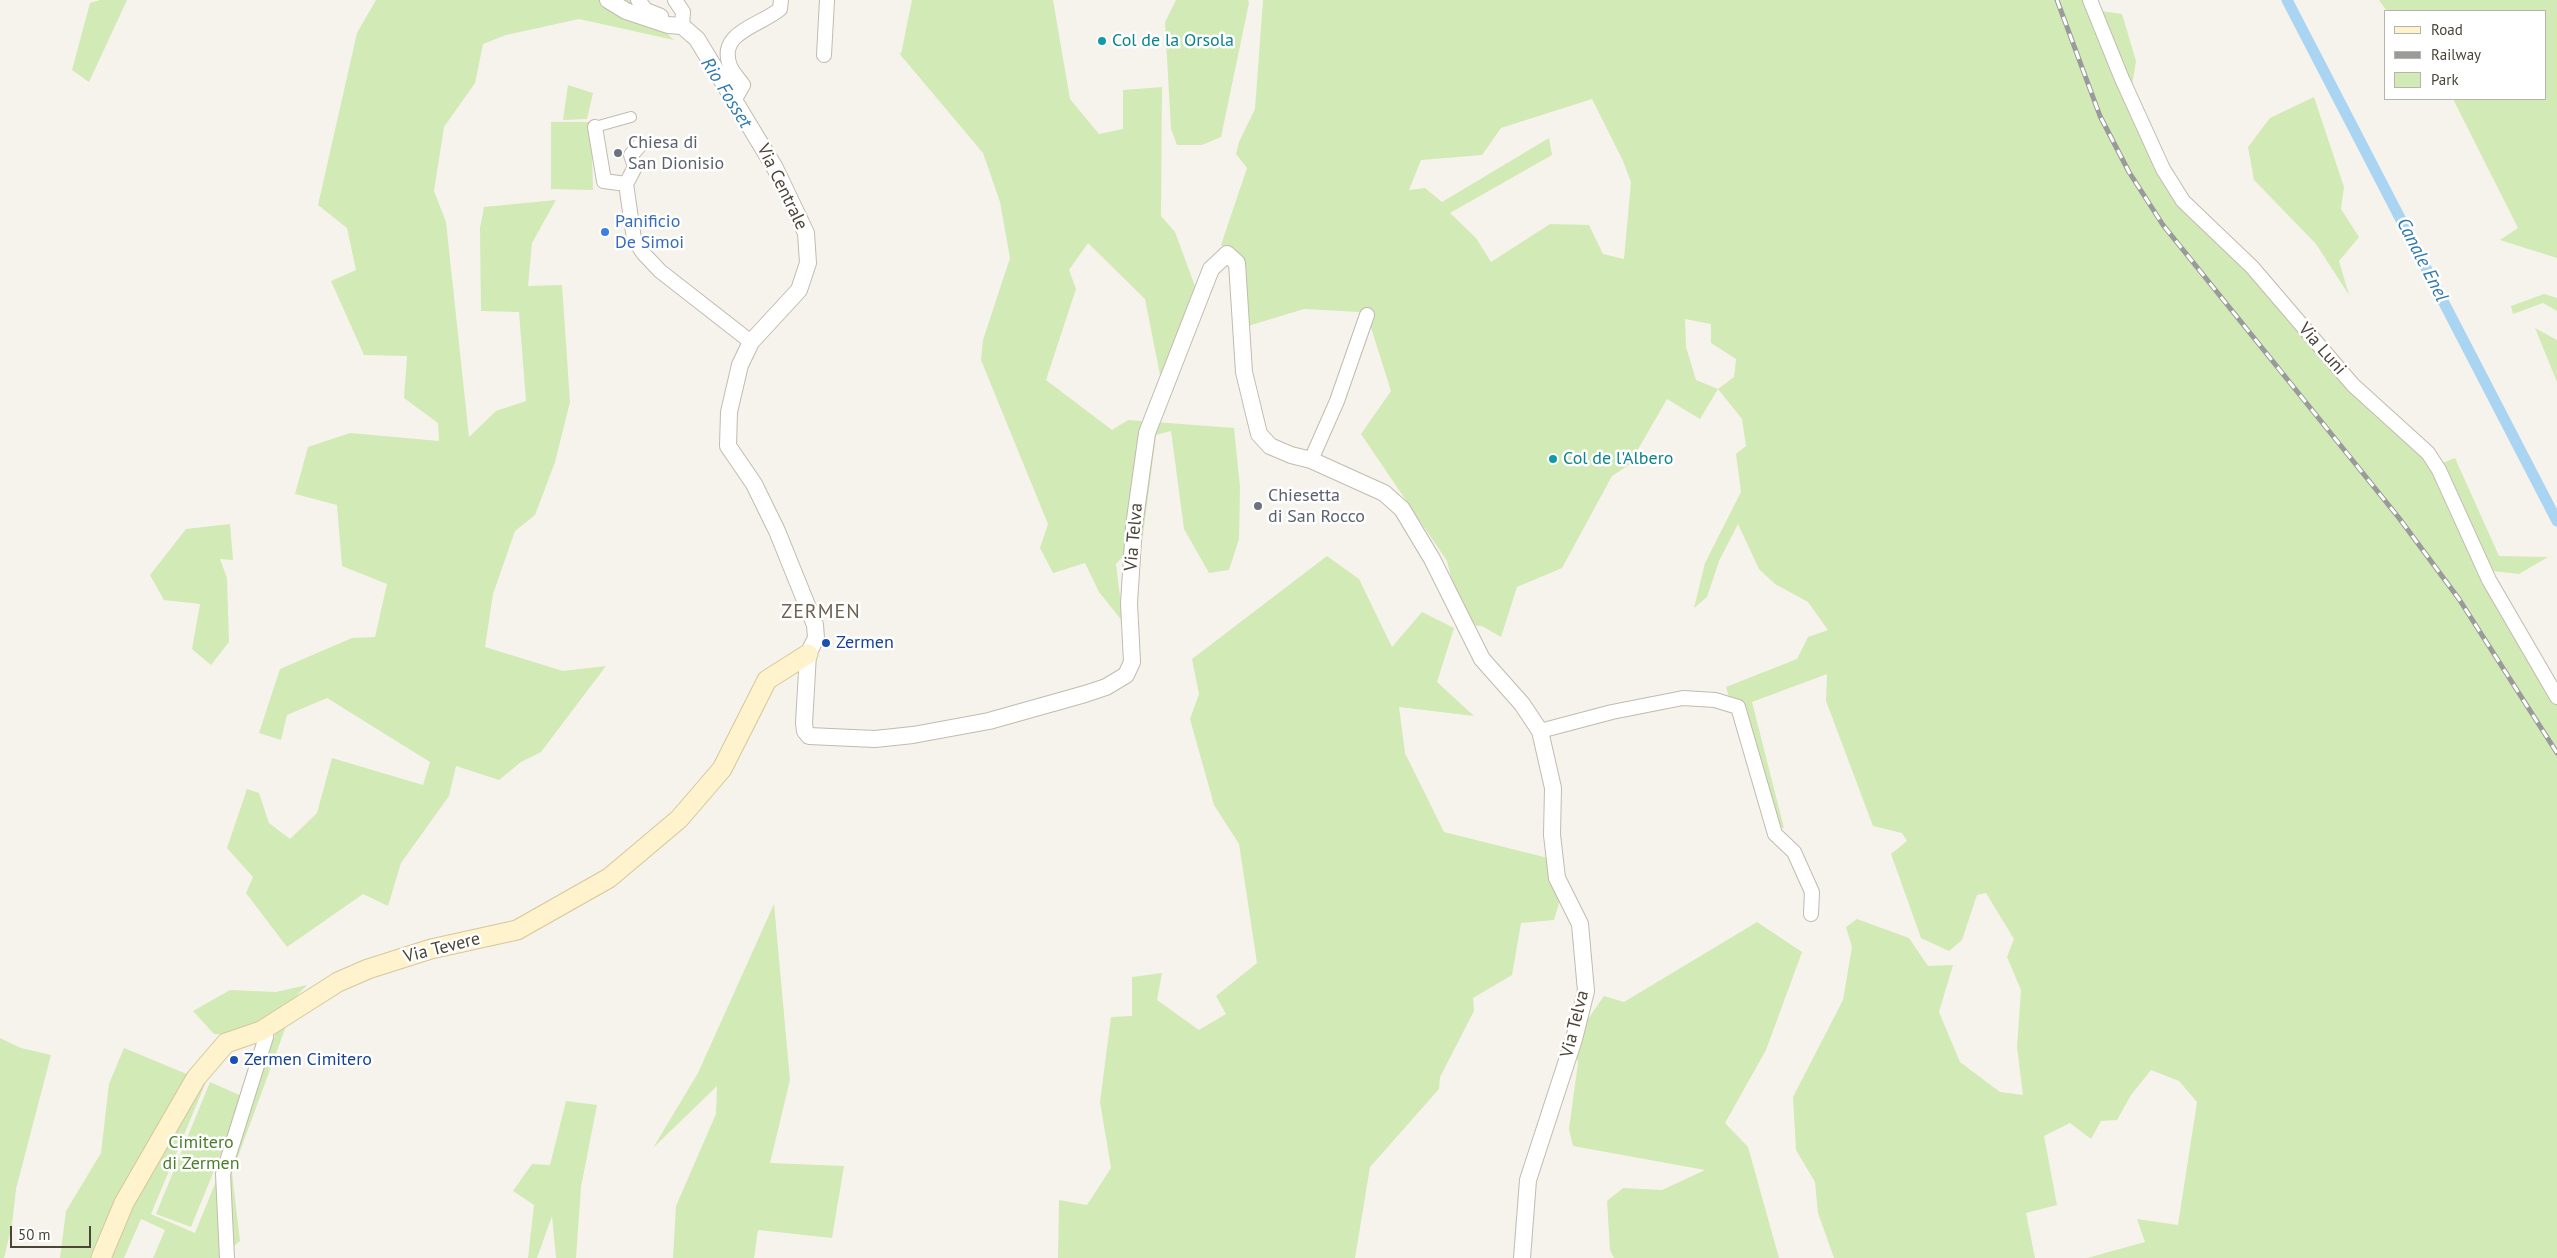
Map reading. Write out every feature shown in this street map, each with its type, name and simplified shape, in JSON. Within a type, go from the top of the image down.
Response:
[{"type":"main road","name":"Via Tevere","points":[[101,1258],[124,1203],[196,1078],[226,1043],[264,1029],[345,979],[431,949],[517,930],[609,878],[678,819],[722,769],[767,680],[808,654]]},
{"type":"street","name":"Via Centrale","points":[[608,0],[626,11],[675,25],[697,39],[775,168],[806,233],[808,263],[799,290],[751,342],[740,365],[729,412],[728,446],[754,484],[774,523],[815,625],[816,638],[808,654]]},
{"type":"street","points":[[638,0],[646,10],[668,18],[675,25],[683,12],[675,0]]},
{"type":"street","points":[[735,99],[743,85],[730,66],[728,48],[737,33],[768,19],[780,9],[781,0]]},
{"type":"street","points":[[824,55],[827,0]]},
{"type":"street","name":"Via Luni","points":[[2090,0],[2122,79],[2164,169],[2179,195],[2193,212],[2252,267],[2353,386],[2428,453],[2439,470],[2489,580],[2557,697]]},
{"type":"street","points":[[626,184],[604,180],[595,127],[630,117]]},
{"type":"street","points":[[640,145],[631,155],[635,167],[626,184],[634,239],[643,254],[660,271],[751,342]]},
{"type":"street","name":"Via Telva","points":[[808,654],[804,723],[805,731],[809,736],[875,739],[970,724],[1084,694],[1106,687],[1126,675],[1132,662],[1129,603],[1134,526],[1147,433],[1211,269],[1227,254],[1237,263],[1244,372],[1259,434],[1270,446],[1291,455],[1311,460],[1384,493],[1402,509],[1432,559],[1482,659],[1522,704],[1540,731],[1553,788],[1552,835],[1557,878],[1580,924],[1586,992],[1574,1039],[1528,1180],[1522,1258]]},
{"type":"street","points":[[1311,460],[1344,383],[1367,315]]},
{"type":"street","points":[[1540,731],[1612,712],[1683,698],[1715,700],[1738,707],[1775,834],[1794,852],[1812,892],[1811,914]]},
{"type":"street","points":[[227,1258],[222,1174],[266,1038],[264,1029]]},
{"type":"green space","points":[[100,0],[127,0],[89,82],[72,70],[90,3]]},
{"type":"green space","points":[[376,0],[631,0],[674,40],[579,19],[506,35],[483,44],[475,83],[444,127],[434,191],[446,222],[469,437],[496,411],[526,401],[519,312],[481,311],[480,228],[484,207],[556,200],[532,243],[528,286],[562,285],[570,402],[555,462],[535,515],[515,531],[493,594],[485,647],[563,671],[606,666],[541,752],[521,762],[499,780],[456,766],[449,796],[401,863],[388,906],[363,894],[287,947],[246,893],[253,877],[227,848],[247,789],[259,793],[269,823],[290,839],[317,813],[332,758],[423,785],[430,762],[327,698],[287,715],[281,740],[259,733],[280,669],[352,638],[375,637],[387,584],[342,566],[337,505],[295,494],[308,447],[350,433],[439,441],[438,423],[404,398],[407,356],[364,355],[331,281],[356,270],[347,228],[318,205],[357,33]]},
{"type":"green space","points":[[912,0],[1053,0],[1070,99],[1099,134],[1123,129],[1123,90],[1162,87],[1161,216],[1175,232],[1199,297],[1163,390],[1145,299],[1088,243],[1069,270],[1076,289],[1046,380],[1112,430],[1128,420],[1234,428],[1240,487],[1239,539],[1229,570],[1209,573],[1184,529],[1171,431],[1156,435],[1143,535],[1116,564],[1123,622],[1099,592],[1085,563],[1053,573],[1040,548],[1048,524],[981,360],[983,340],[1010,258],[1000,202],[983,153],[898,52],[901,54]]},
{"type":"green space","points":[[1176,0],[1248,0],[1249,3],[1221,137],[1202,145],[1177,145],[1171,129],[1165,22]]},
{"type":"green space","points":[[1263,0],[2089,0],[2094,10],[2122,14],[2136,61],[2130,98],[2174,201],[2218,240],[2420,451],[2430,468],[2455,458],[2499,556],[2548,557],[2519,574],[2475,569],[2557,703],[2557,1258],[2087,1258],[2145,1242],[2137,1219],[2178,1225],[2197,1102],[2179,1081],[2151,1070],[2131,1095],[2117,1120],[2101,1121],[2091,1139],[2070,1123],[2044,1136],[2057,1205],[2026,1213],[2035,1258],[1834,1258],[1818,1213],[1815,1182],[1796,1150],[1793,1097],[1843,1000],[1852,947],[1846,927],[1857,919],[1909,938],[1928,966],[1953,965],[1939,1012],[1960,1062],[2000,1092],[2023,1095],[2017,1047],[2021,990],[2007,957],[2014,939],[1986,893],[1977,895],[1962,940],[1949,951],[1921,938],[1891,854],[1907,841],[1902,833],[1873,826],[1826,701],[1827,674],[1752,702],[1784,828],[1766,825],[1726,687],[1797,659],[1808,637],[1828,630],[1808,602],[1775,584],[1759,569],[1738,524],[1719,561],[1707,597],[1694,608],[1705,563],[1741,492],[1736,454],[1746,446],[1742,419],[1718,389],[1700,419],[1667,399],[1629,465],[1612,476],[1562,568],[1517,587],[1501,637],[1482,626],[1463,625],[1447,561],[1361,434],[1391,391],[1367,315],[1359,312],[1304,309],[1248,326],[1241,264],[1221,245],[1247,168],[1236,154],[1239,142],[1255,109]],"holes":[[[1592,99],[1623,161],[1631,182],[1624,259],[1603,254],[1589,225],[1550,224],[1491,262],[1476,238],[1450,213],[1552,155],[1549,138],[1442,202],[1425,188],[1409,190],[1421,160],[1482,155],[1501,128]],[[1685,319],[1711,324],[1711,343],[1736,359],[1734,377],[1718,389],[1696,380],[1686,347]]]},
{"type":"green space","points":[[2379,0],[2557,0],[2557,258],[2500,240],[2518,228],[2454,100],[2547,100],[2547,10],[2386,10]]},
{"type":"green space","points":[[568,85],[593,93],[587,119],[563,120]]},
{"type":"green space","points":[[2314,97],[2344,187],[2341,209],[2359,237],[2339,261],[2349,295],[2316,244],[2254,180],[2248,147],[2270,118]]},
{"type":"green space","points":[[551,122],[591,122],[593,190],[551,189]]},
{"type":"green space","points":[[2544,294],[2557,298],[2557,311],[2543,303],[2513,314],[2511,306]]},
{"type":"green space","points":[[2535,328],[2557,340],[2557,382]]},
{"type":"green space","points":[[230,524],[233,560],[220,559],[227,578],[229,642],[211,665],[192,649],[200,604],[164,600],[150,575],[186,529]]},
{"type":"green space","points":[[1327,556],[1359,579],[1392,647],[1422,612],[1454,628],[1437,682],[1474,716],[1399,707],[1405,753],[1444,832],[1548,858],[1560,900],[1554,920],[1521,923],[1512,975],[1473,998],[1474,1011],[1440,1077],[1439,1089],[1370,1167],[1355,1258],[1058,1258],[1059,1200],[1087,1205],[1111,1168],[1100,1102],[1111,1017],[1132,1016],[1132,977],[1162,973],[1157,1000],[1199,1030],[1226,1014],[1216,996],[1257,963],[1239,844],[1214,805],[1190,719],[1199,694],[1192,659]]},
{"type":"green space","points":[[774,904],[790,1080],[770,1163],[844,1166],[832,1238],[758,1230],[754,1258],[673,1258],[676,1206],[716,1114],[717,1086],[653,1148],[698,1073]]},
{"type":"green space","points":[[1757,922],[1802,952],[1766,1050],[1725,1123],[1748,1147],[1779,1258],[1614,1258],[1610,1250],[1607,1201],[1623,1188],[1662,1190],[1705,1170],[1573,1146],[1569,1129],[1578,1063],[1574,1039],[1604,996],[1624,1002]]},
{"type":"green space","points":[[307,985],[281,1012],[285,1029],[232,1173],[240,1241],[228,1251],[227,1258],[153,1258],[165,1230],[141,1219],[124,1258],[60,1258],[66,1211],[101,1153],[109,1084],[124,1048],[206,1082],[151,1214],[195,1233],[275,1036],[214,1034],[193,1011],[230,990],[276,992]]},
{"type":"green space","points":[[0,1038],[21,1048],[51,1055],[16,1189],[12,1225],[4,1258],[0,1258]]},
{"type":"green space","name":"Cimitero di Zermen","points":[[210,1082],[244,1097],[191,1227],[156,1214]]},
{"type":"green space","points":[[566,1101],[597,1105],[581,1187],[576,1258],[556,1258],[552,1216],[537,1258],[528,1258],[534,1205],[513,1191],[532,1164],[550,1165]]},
{"type":"waterway","name":"Canale Enel","points":[[2287,0],[2557,521]]},
{"type":"railway","points":[[2057,0],[2100,116],[2129,172],[2163,225],[2399,518],[2459,599],[2557,753]]},
{"type":"place","name":"Col de la Orsola","points":[[1102,41]]},
{"type":"place","name":"Chiesa di San Dionisio","points":[[618,153]]},
{"type":"place","name":"Panificio De Simoi","points":[[605,232]]},
{"type":"place","name":"Col de l'Albero","points":[[1553,459]]},
{"type":"place","name":"Chiesetta di San Rocco","points":[[1258,506]]},
{"type":"place","name":"Zermen","points":[[826,643]]},
{"type":"place","name":"Zermen Cimitero","points":[[234,1060]]},
{"type":"district","name":"ZERMEN","points":[[821,612]]},
{"type":"water label","name":"Rio Fosset","points":[[726,93]]}]
